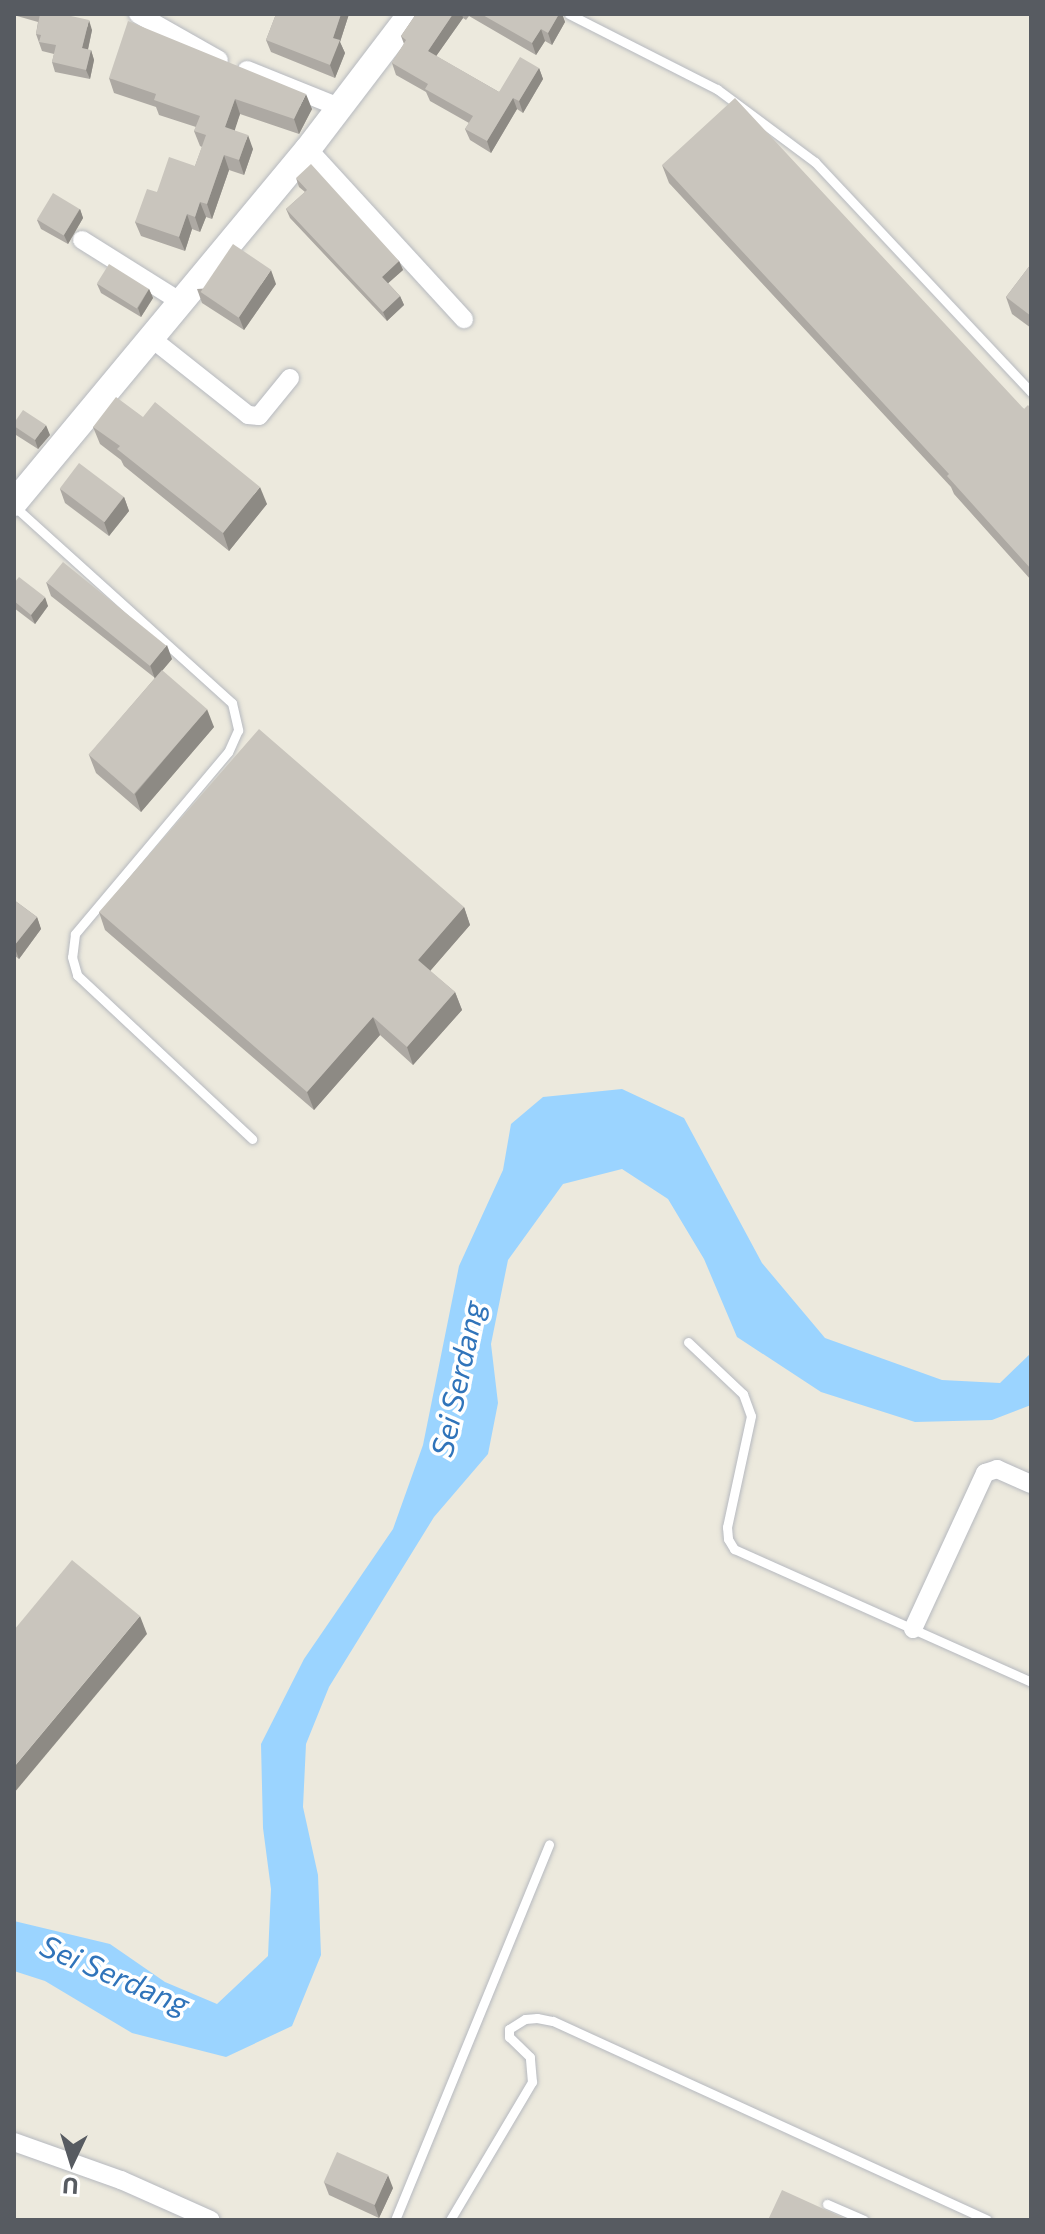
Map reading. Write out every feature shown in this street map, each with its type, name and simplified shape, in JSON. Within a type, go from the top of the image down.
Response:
[{"type":"street","points":[[138,14],[204,53],[341,108]]},
{"type":"street","points":[[14,504],[308,149],[411,14]]},
{"type":"street","points":[[308,149],[464,319]]},
{"type":"street","points":[[82,240],[181,302]]},
{"type":"street","points":[[151,338],[248,415],[259,416],[290,378]]},
{"type":"street","points":[[913,1629],[985,1473],[997,1469],[1031,1484]]},
{"type":"street","points":[[14,2142],[121,2180],[211,2220]]},
{"type":"lane","points":[[569,14],[717,89],[815,162],[1031,392]]},
{"type":"lane","points":[[14,504],[232,703],[238,730],[228,752],[75,934],[72,957],[77,975],[252,1139]]},
{"type":"lane","points":[[688,1342],[743,1394],[751,1416],[727,1527],[728,1539],[734,1549],[1031,1682]]},
{"type":"lane","points":[[395,2220],[549,1844]]},
{"type":"lane","points":[[450,2220],[532,2082],[530,2057],[509,2037],[509,2029],[525,2019],[537,2018],[553,2021],[987,2220]]},
{"type":"lane","points":[[827,2204],[864,2220]]},
{"type":"water","name":"Sei Serdang","points":[[622,1089],[684,1118],[762,1263],[825,1338],[942,1380],[1000,1383],[1031,1353],[1031,1405],[992,1420],[915,1422],[821,1392],[737,1337],[704,1259],[668,1199],[622,1169],[563,1184],[508,1260],[491,1344],[498,1403],[488,1454],[434,1517],[329,1687],[306,1744],[303,1807],[318,1875],[321,1955],[292,2026],[226,2057],[132,2033],[45,1981],[14,1971],[14,1921],[110,1944],[165,1982],[217,2004],[268,1956],[271,1889],[263,1828],[261,1744],[304,1659],[393,1529],[423,1445],[459,1266],[503,1170],[511,1124],[543,1097]]},
{"type":"building","points":[[40,14],[62,14],[89,20],[82,48],[91,50],[86,70],[52,62],[56,45],[39,42],[41,35],[36,34]]},
{"type":"building","points":[[276,14],[341,14],[333,38],[340,40],[330,65],[266,40]]},
{"type":"building","points":[[416,14],[453,14],[428,51],[499,92],[520,57],[539,68],[519,101],[513,98],[487,141],[465,129],[473,116],[425,89],[428,84],[392,63],[406,40],[401,36]]},
{"type":"building","points":[[481,14],[559,14],[548,33],[541,29],[532,43]]},
{"type":"building","points":[[128,21],[306,94],[294,119],[235,99],[225,127],[248,135],[239,160],[224,155],[207,204],[200,202],[195,217],[187,214],[179,237],[135,222],[147,189],[157,192],[169,157],[195,166],[206,135],[194,131],[200,116],[154,100],[156,94],[109,78]]},
{"type":"building","points":[[735,98],[1024,409],[1028,405],[1031,409],[1031,569],[947,476],[949,474],[662,165]]},
{"type":"building","points":[[311,164],[399,261],[382,277],[400,296],[383,312],[286,209],[307,190],[296,178]]},
{"type":"building","points":[[53,193],[80,209],[64,236],[37,220]]},
{"type":"building","points":[[233,244],[271,270],[239,318],[201,292]]},
{"type":"building","points":[[109,264],[149,289],[137,308],[97,284]]},
{"type":"building","points":[[1031,264],[1031,316],[1006,297]]},
{"type":"building","points":[[116,397],[143,417],[155,402],[260,487],[223,533],[93,427]]},
{"type":"building","points":[[23,410],[46,425],[35,440],[14,426]]},
{"type":"building","points":[[79,463],[124,497],[104,522],[60,489]]},
{"type":"building","points":[[63,562],[166,646],[150,666],[47,582]]},
{"type":"building","points":[[19,577],[45,597],[31,615],[14,601],[14,583]]},
{"type":"building","points":[[162,670],[207,709],[134,794],[89,755]]},
{"type":"building","points":[[259,729],[464,907],[418,960],[455,992],[407,1047],[373,1017],[307,1092],[99,912]]},
{"type":"building","points":[[14,900],[37,917],[14,946]]},
{"type":"building","points":[[72,1560],[140,1616],[14,1767],[14,1630]]},
{"type":"building","points":[[337,2152],[388,2175],[375,2205],[324,2182]]},
{"type":"building","points":[[782,2190],[848,2220],[768,2220]]}]
